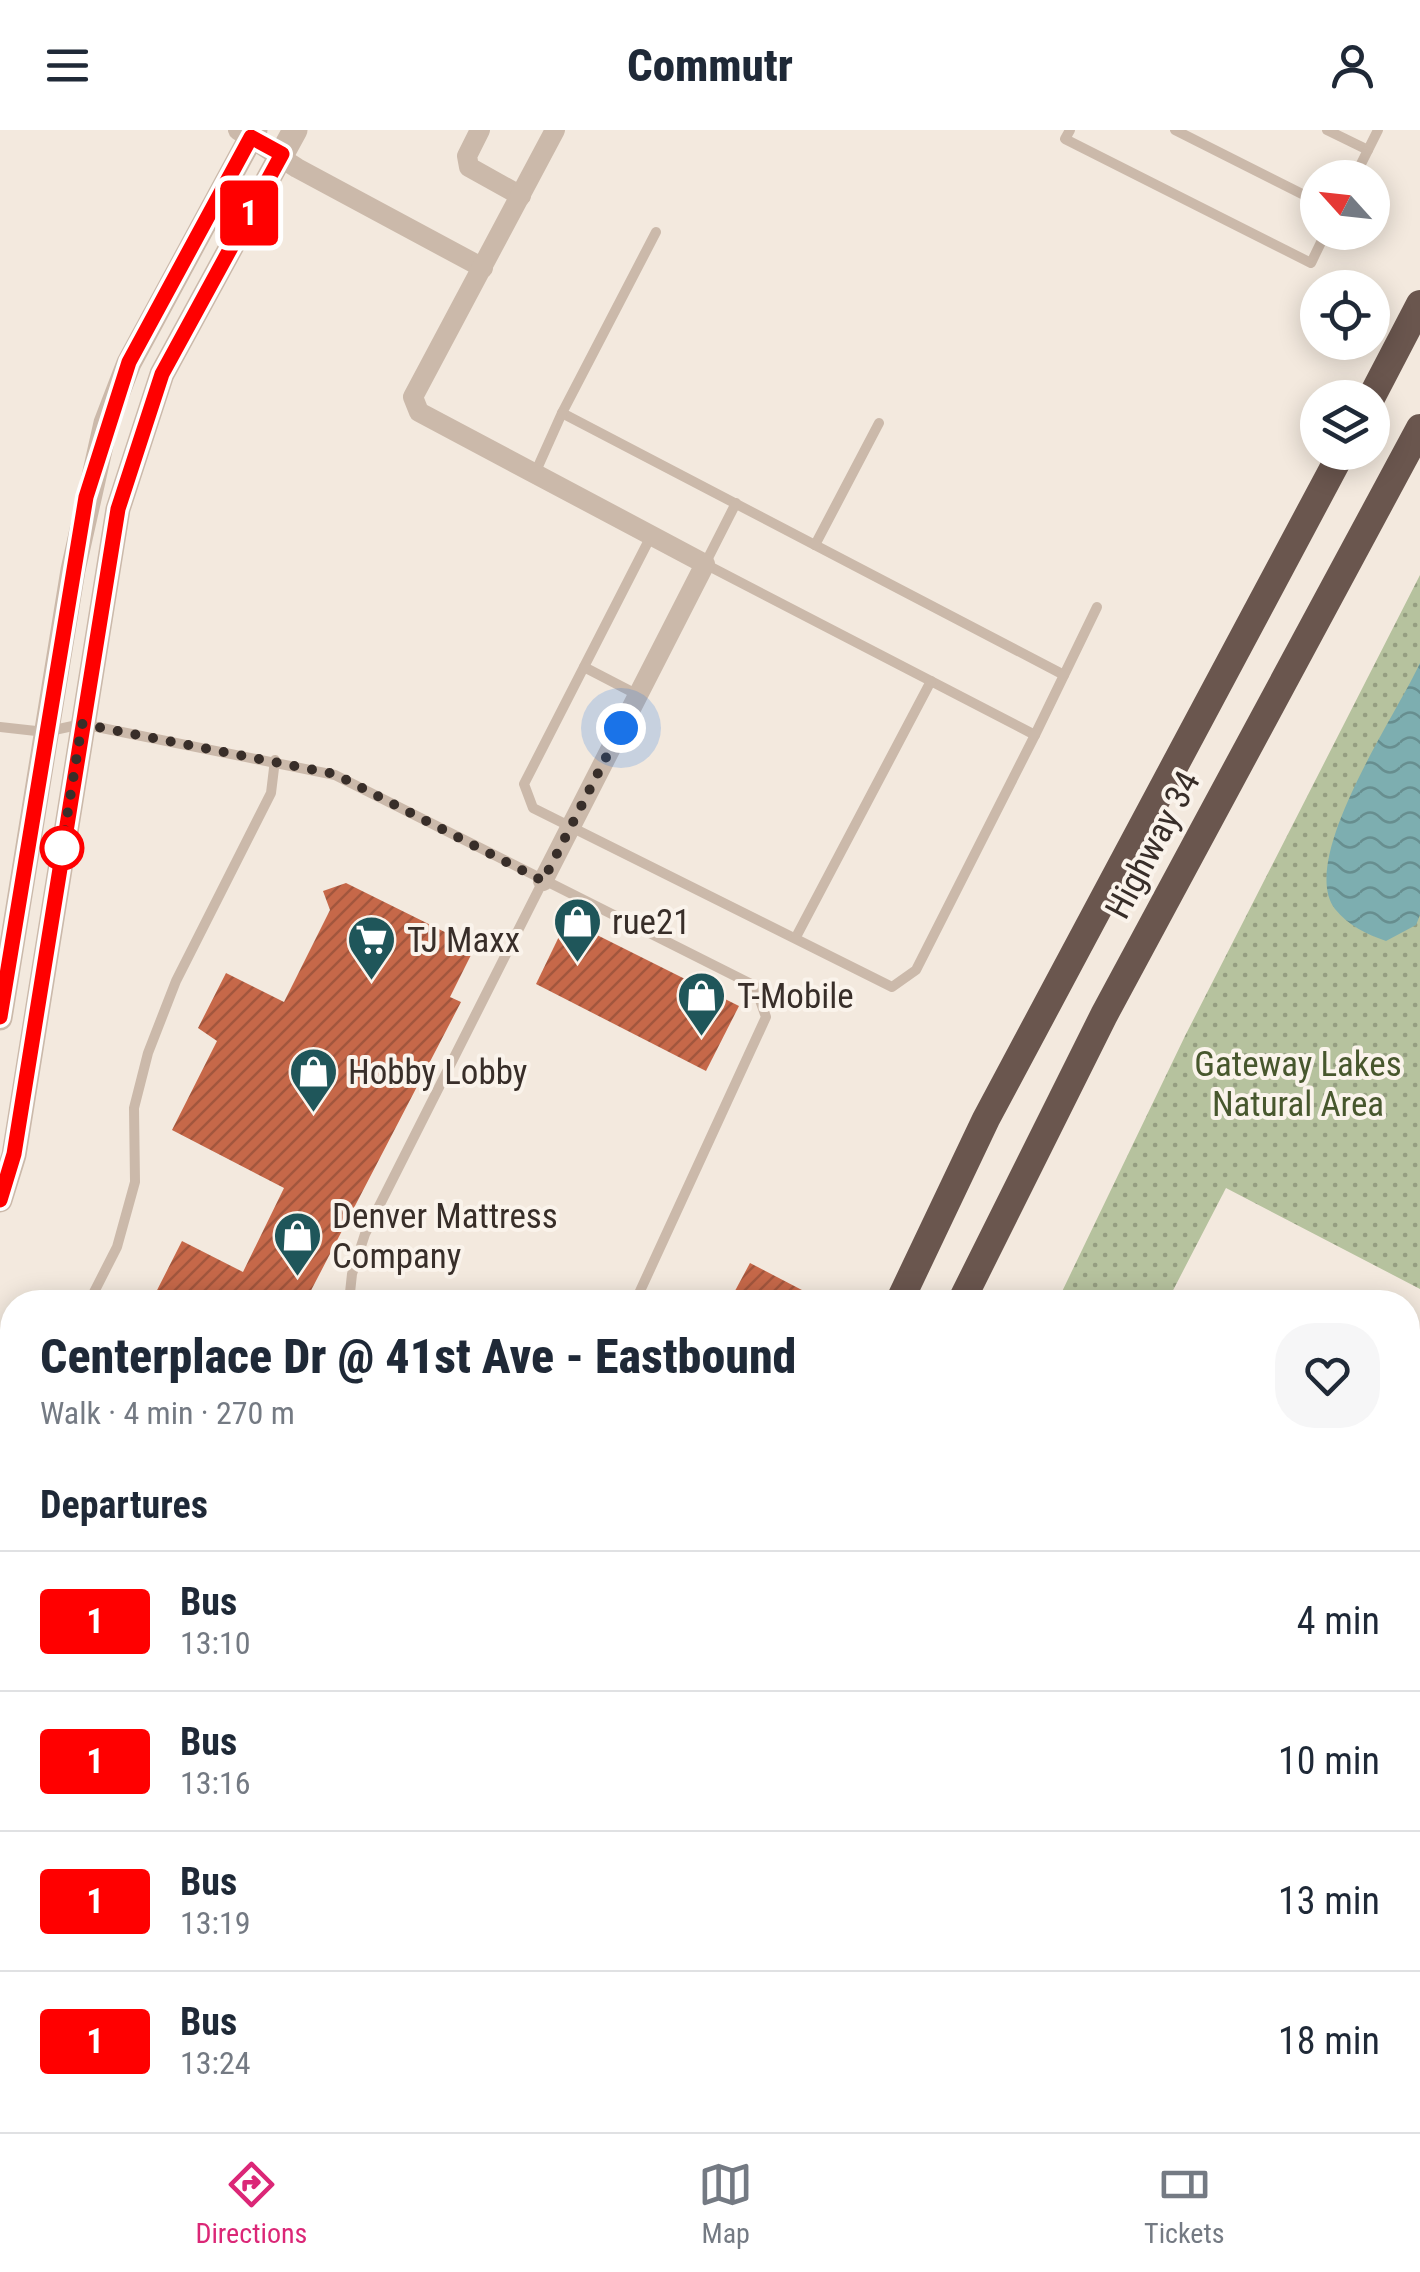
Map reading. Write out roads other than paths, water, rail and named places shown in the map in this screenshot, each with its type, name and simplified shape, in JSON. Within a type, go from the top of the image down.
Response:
[{"type":"highway","points":[[1380,380],[1420,304]]},
{"type":"highway","name":"Highway 34","points":[[967,1290],[1104,1015],[1420,428]]},
{"type":"highway","name":"Highway 34","points":[[905,1290],[986,1119],[1332,470]]},
{"type":"street","points":[[0,1200],[14,1154],[118,509],[162,374],[294,130]]},
{"type":"street","points":[[480,130],[467,156],[469,166],[521,196]]},
{"type":"street","points":[[543,881],[705,564],[419,412],[414,397],[555,130]]},
{"type":"street","points":[[0,1018],[44,732],[86,497],[106,423],[129,362],[248,132],[298,168],[482,268]]},
{"type":"lane","points":[[1070,130],[1065,139],[1311,263],[1317,250]]},
{"type":"lane","points":[[1175,130],[1300,193]]},
{"type":"lane","points":[[1327,130],[1368,150]]},
{"type":"lane","points":[[1363,160],[1378,130]]},
{"type":"lane","points":[[536,471],[656,232]]},
{"type":"lane","points":[[562,413],[1064,675]]},
{"type":"lane","points":[[816,545],[879,423]]},
{"type":"lane","points":[[736,504],[705,564],[1035,735]]},
{"type":"lane","points":[[651,535],[524,784],[532,808],[892,987],[916,970],[1098,608]]},
{"type":"lane","points":[[584,668],[638,695]]},
{"type":"lane","points":[[796,938],[931,681]]},
{"type":"lane","points":[[0,726],[44,732],[82,724],[335,774],[755,986],[766,1017],[641,1290]]},
{"type":"lane","points":[[95,1290],[117,1246],[135,1182],[134,1108],[148,1053],[176,980],[271,793],[275,760]]},
{"type":"lane","points":[[350,1290],[364,1234],[543,881]]},
{"type":"water","points":[[1420,663],[1420,915],[1416,925],[1386,941],[1358,929],[1335,909],[1327,886],[1329,857],[1355,786]]},
{"type":"place","name":"rue21","points":[[577,964]]},
{"type":"place","name":"TJ Maxx","points":[[372,982]]},
{"type":"place","name":"T-Mobile","points":[[702,1038]]},
{"type":"place","name":"Hobby Lobby","points":[[313,1114]]},
{"type":"place","name":"Denver Mattress Company","points":[[297,1278]]},
{"type":"park label","name":"Gateway Lakes Natural Area","points":[[1298,1084]]}]
